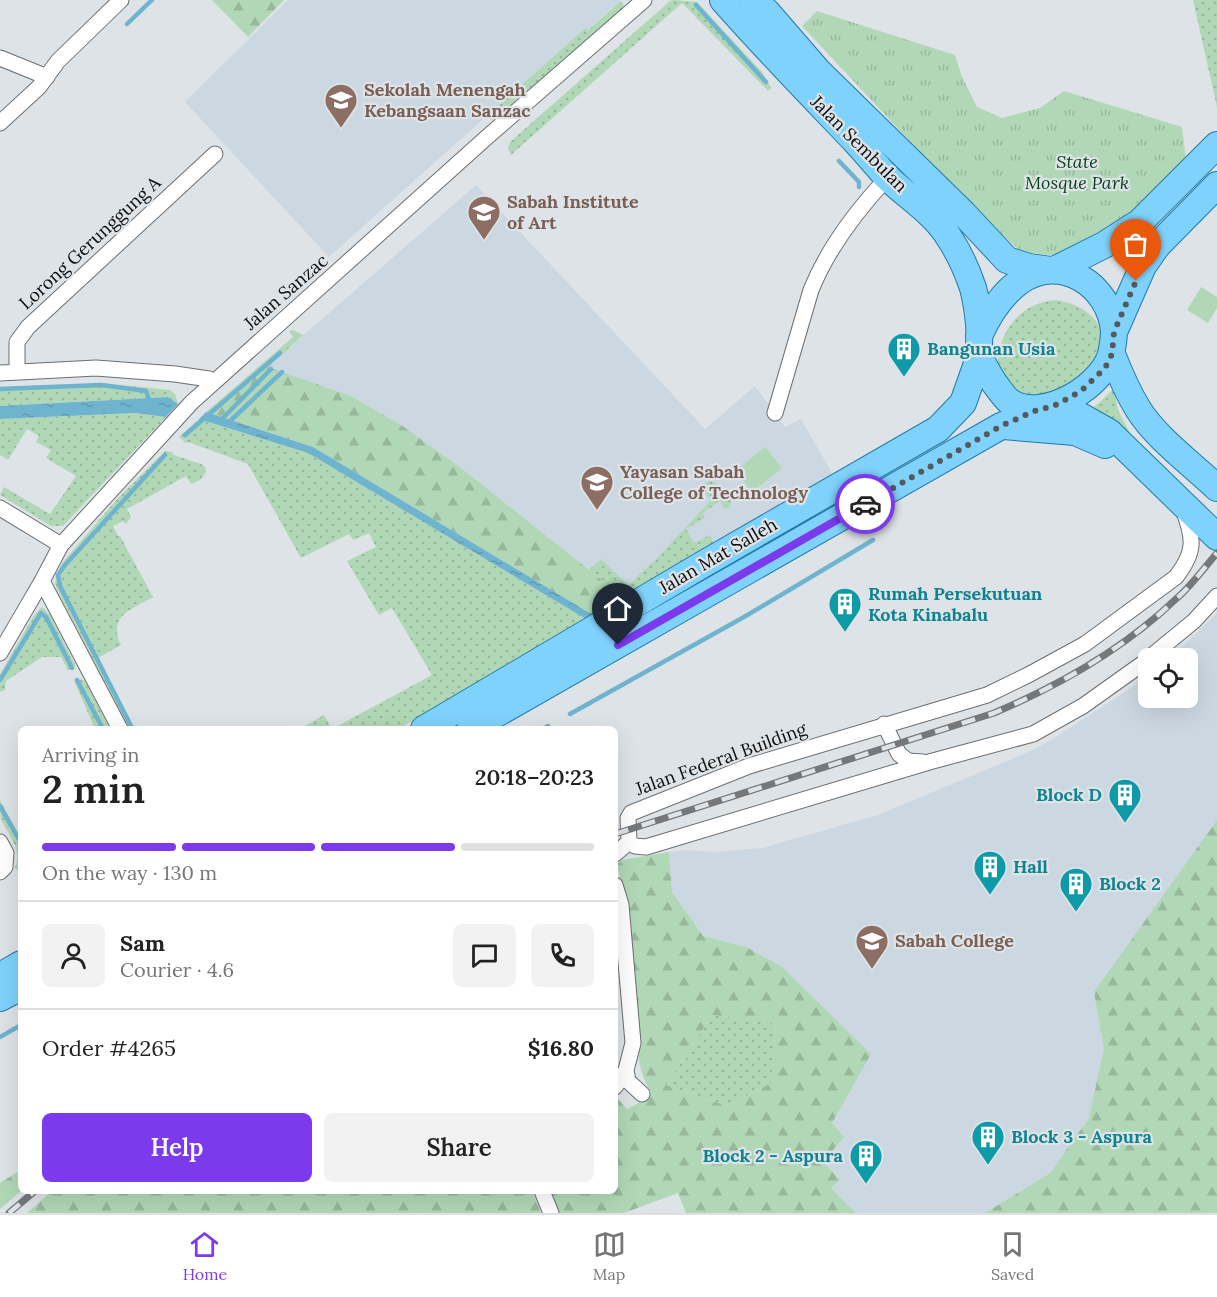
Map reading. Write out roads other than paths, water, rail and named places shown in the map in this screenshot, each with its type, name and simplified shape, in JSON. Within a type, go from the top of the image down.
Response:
[{"type":"main road","name":"Jalan Sembulan","points":[[723,0],[754,36],[888,177],[929,212],[950,239],[972,288],[980,345]]},
{"type":"main road","name":"Jalan Sembulan","points":[[754,0],[818,71],[1007,260],[1029,267],[1054,270]]},
{"type":"main road","points":[[1217,145],[1140,222],[1104,245],[1054,270],[1037,273],[1020,281],[994,309],[980,345],[987,372],[1009,401],[1022,407],[1045,408],[1077,414],[1109,432],[1217,537]]},
{"type":"main road","points":[[888,177],[911,174],[938,197],[984,224],[1016,249],[1038,254],[1069,255],[1104,245]]},
{"type":"main road","points":[[1045,408],[1081,391],[1105,368],[1143,266],[1157,246],[1217,185]]},
{"type":"main road","points":[[1054,270],[1076,275],[1095,287],[1109,310],[1113,343],[1125,385],[1139,411],[1217,488]]},
{"type":"main road","name":"Jalan Mat Salleh","points":[[429,726],[938,429],[963,403],[980,345]]},
{"type":"main road","name":"Jalan Mat Salleh","points":[[475,726],[1001,426],[1045,408]]},
{"type":"main road","points":[[1001,426],[1075,432],[1105,446],[1158,479]]},
{"type":"main road","points":[[0,976],[18,966]]},
{"type":"main road","points":[[0,998],[18,989]]},
{"type":"street","points":[[0,123],[47,77],[58,61],[121,0]]},
{"type":"street","name":"Jalan Sanzac","points":[[0,653],[61,545],[192,402],[486,138],[644,0]]},
{"type":"street","points":[[0,58],[47,77]]},
{"type":"street","name":"Lorong Gerunggung A","points":[[17,372],[16,342],[28,327],[215,154]]},
{"type":"street","points":[[776,413],[818,272],[869,198],[888,177]]},
{"type":"street","points":[[0,373],[96,368],[175,374],[214,382]]},
{"type":"street","name":"Jalan Federal Building","points":[[628,842],[628,818],[631,813],[646,806],[749,766],[987,695],[1084,644],[1176,577],[1186,563],[1192,549],[1180,499]]},
{"type":"street","points":[[0,508],[61,545]]},
{"type":"street","points":[[42,581],[118,726]]},
{"type":"street","points":[[1162,648],[1194,621],[1217,596]]},
{"type":"street","points":[[618,851],[628,842],[635,846],[646,847],[929,762],[1033,734],[1083,706],[1138,667]]},
{"type":"street","points":[[884,724],[898,754],[908,761],[929,762]]},
{"type":"street","points":[[0,842],[6,853],[5,867],[0,872]]},
{"type":"street","points":[[618,895],[621,905],[633,1043],[626,1070],[618,1082]]},
{"type":"street","points":[[626,1070],[628,1081],[642,1094]]},
{"type":"street","points":[[543,1194],[551,1213]]},
{"type":"water","points":[[168,397],[178,404],[166,417],[135,413],[0,419],[0,406]]},
{"type":"water","points":[[206,412],[313,447],[598,618],[591,622],[308,453],[199,419]]},
{"type":"waterway","points":[[127,24],[152,0]]},
{"type":"waterway","points":[[696,5],[766,82]]},
{"type":"waterway","points":[[839,161],[859,182],[859,187]]},
{"type":"waterway","points":[[185,435],[280,353]]},
{"type":"waterway","points":[[221,420],[271,369]]},
{"type":"waterway","points":[[228,423],[282,372]]},
{"type":"waterway","points":[[0,389],[101,385],[146,391],[150,403]]},
{"type":"waterway","points":[[131,726],[60,586],[58,575],[165,455]]},
{"type":"waterway","points":[[570,714],[744,617],[873,540]]},
{"type":"waterway","points":[[589,617],[603,607]]},
{"type":"waterway","points":[[0,680],[41,613],[46,617],[72,668]]},
{"type":"waterway","points":[[77,680],[101,726]]},
{"type":"waterway","points":[[0,806],[18,838]]},
{"type":"waterway","points":[[0,1037],[18,1027]]},
{"type":"railway","points":[[618,833],[994,713],[1019,702],[1091,664],[1136,633],[1182,593],[1217,553]]},
{"type":"railway","points":[[9,1213],[31,1194]]},
{"type":"place","name":"Sekolah Menengah Kebangsaan Sanzac","points":[[341,129]]},
{"type":"place","name":"Sabah Institute of Art","points":[[484,241]]},
{"type":"place","name":"Bangunan Usia","points":[[904,378]]},
{"type":"place","name":"Yayasan Sabah College of Technology","points":[[597,511]]},
{"type":"place","name":"Rumah Persekutuan Kota Kinabalu","points":[[845,633]]},
{"type":"place","name":"Block D","points":[[1125,824]]},
{"type":"place","name":"Hall","points":[[990,896]]},
{"type":"place","name":"Block 2","points":[[1076,913]]},
{"type":"place","name":"Sabah College","points":[[872,970]]},
{"type":"place","name":"Block 3 - Aspura","points":[[988,1166]]},
{"type":"place","name":"Block 2 - Aspura","points":[[866,1185]]},
{"type":"park label","name":"State Mosque Park","points":[[1077,172]]}]
